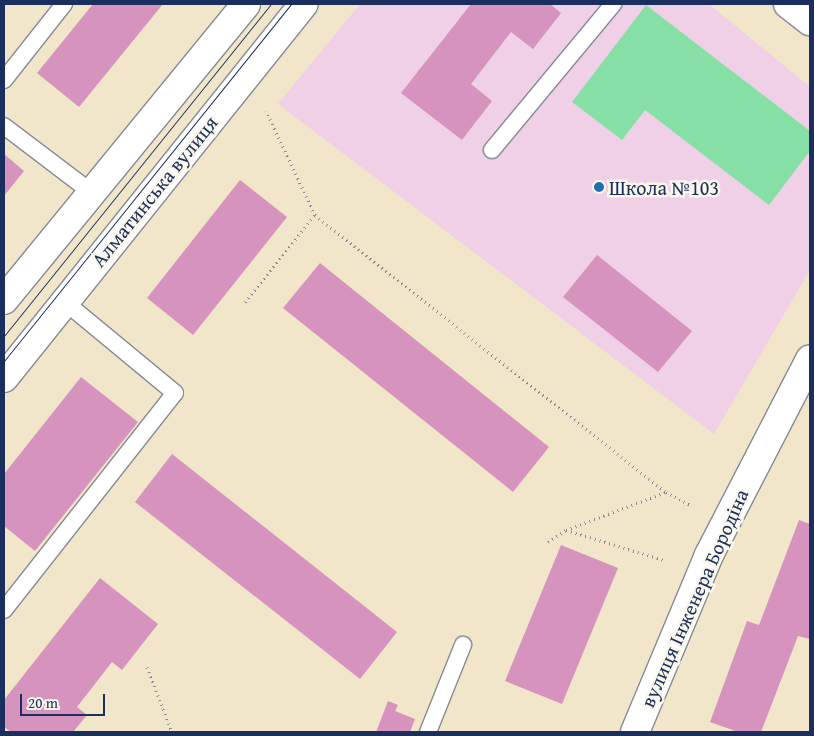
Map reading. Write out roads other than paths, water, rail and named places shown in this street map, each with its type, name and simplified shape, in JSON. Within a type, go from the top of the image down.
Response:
[{"type":"street","points":[[4,300],[246,4]]},
{"type":"street","name":"Алматинська вулиця","points":[[4,378],[304,4]]},
{"type":"street","points":[[788,4],[810,21]]},
{"type":"street","name":"вулиця Інженера Бородіна","points":[[634,732],[720,532],[810,359]]},
{"type":"lane","points":[[4,80],[64,4]]},
{"type":"lane","points":[[492,150],[613,4]]},
{"type":"lane","points":[[4,126],[91,192]]},
{"type":"lane","points":[[4,610],[175,393],[65,302]]},
{"type":"lane","points":[[428,732],[462,645]]},
{"type":"tram line","points":[[4,336],[271,4]]},
{"type":"tram line","points":[[4,361],[291,4]]},
{"type":"place","name":"Школа №103","points":[[599,187]]}]
